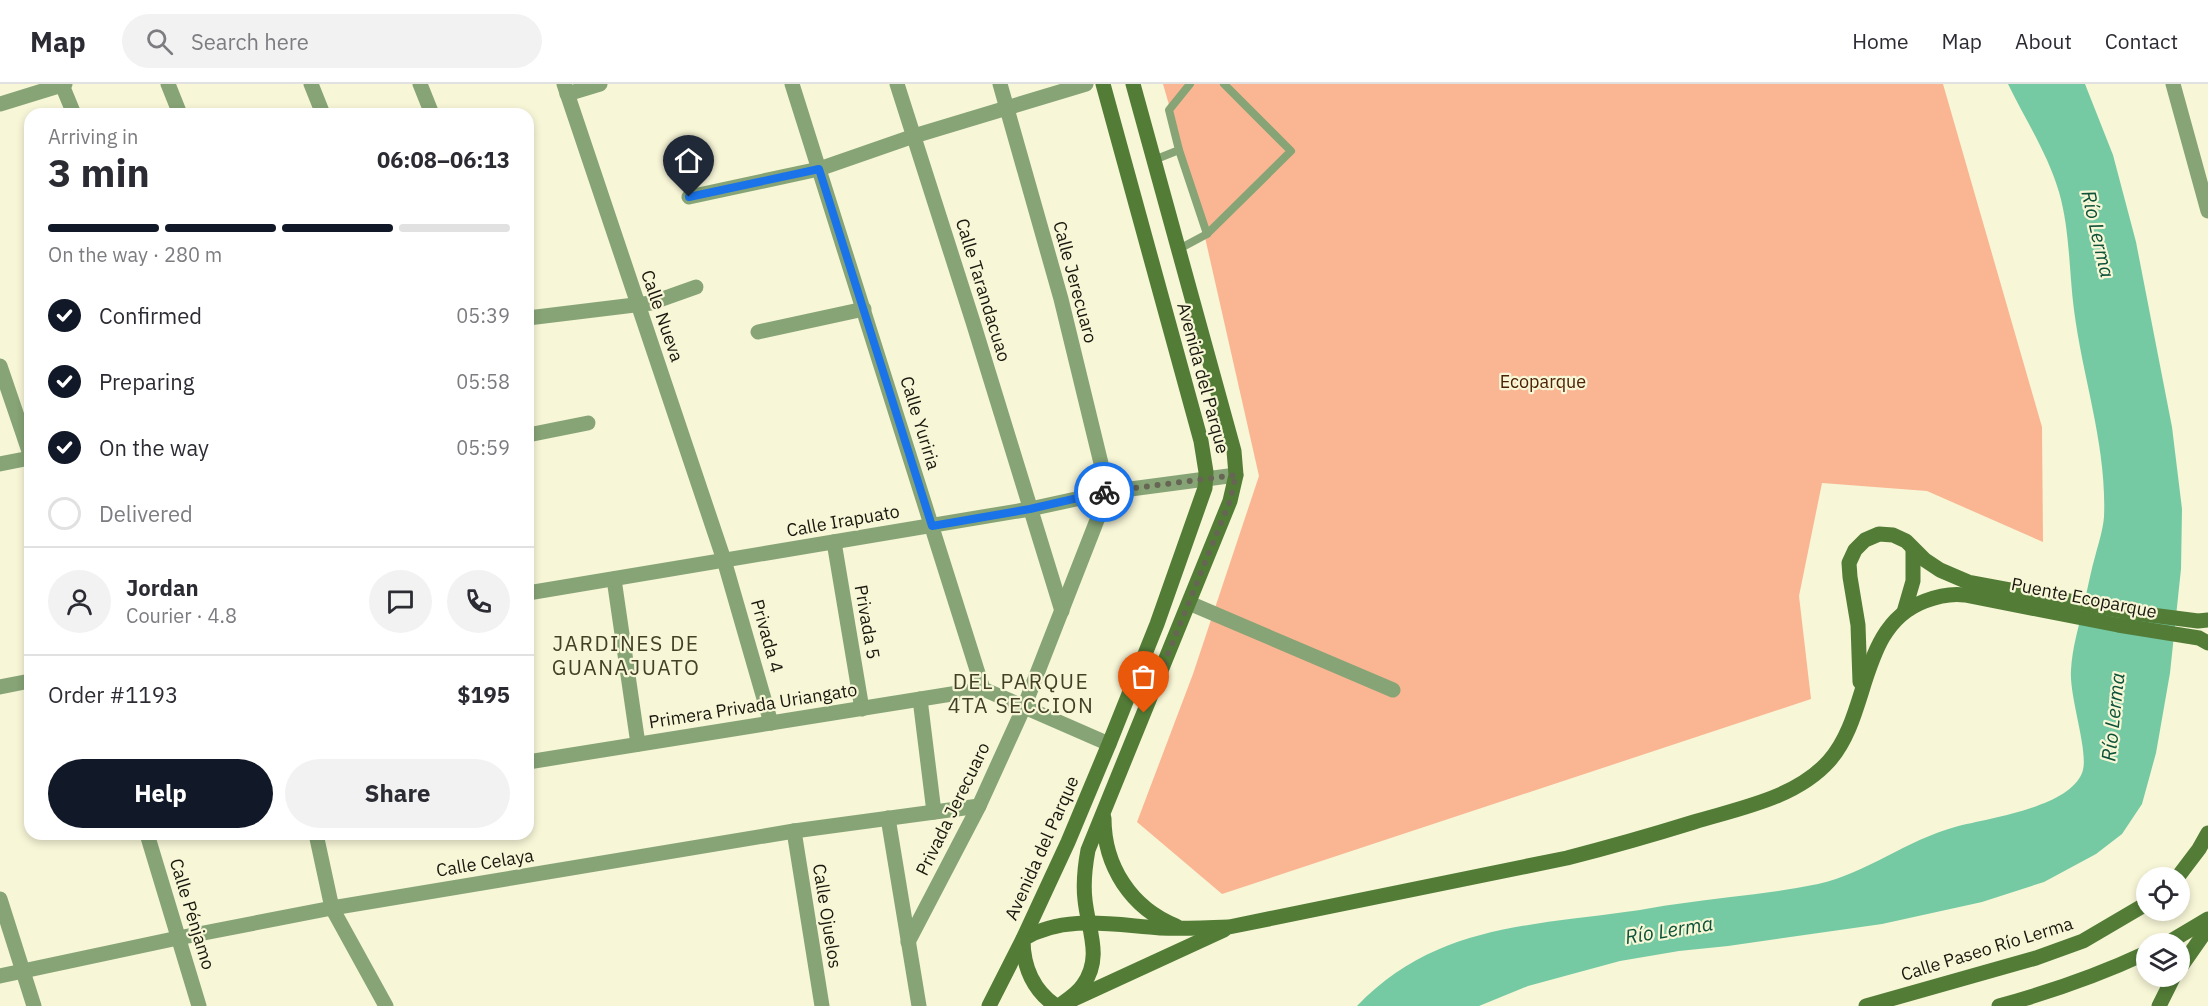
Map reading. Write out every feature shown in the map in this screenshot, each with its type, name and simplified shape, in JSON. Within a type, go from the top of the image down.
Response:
[{"type":"street","points":[[168,84],[178,108]]},
{"type":"street","points":[[311,84],[321,108]]},
{"type":"street","points":[[420,84],[430,108]]},
{"type":"street","points":[[565,89],[600,84]]},
{"type":"street","name":"Calle Yuriria","points":[[792,84],[983,689]]},
{"type":"street","name":"Calle Tarandacuao","points":[[897,84],[1062,611]]},
{"type":"street","name":"Calle Jerecuaro","points":[[1000,84],[1061,299],[1108,492]]},
{"type":"street","points":[[689,197],[819,169],[914,136],[1086,84]]},
{"type":"street","name":"Avenida del Parque","points":[[989,1006],[1023,939],[1109,744],[1161,613],[1200,504],[1206,480],[1201,441],[1102,84]]},
{"type":"street","name":"Avenida del Parque","points":[[1058,1006],[1083,986],[1094,956],[1094,939],[1085,899],[1088,850],[1230,501],[1236,475],[1234,451],[1133,84]]},
{"type":"street","points":[[2173,84],[2208,211]]},
{"type":"street","points":[[0,104],[64,85],[72,108]]},
{"type":"street","name":"Calle Nueva","points":[[565,89],[724,560]]},
{"type":"street","points":[[534,317],[638,305],[666,299],[696,287]]},
{"type":"street","points":[[758,332],[864,309]]},
{"type":"street","points":[[0,366],[24,438]]},
{"type":"street","points":[[534,434],[588,423]]},
{"type":"street","points":[[0,464],[24,458]]},
{"type":"street","name":"Calle Irapuato","points":[[534,592],[1030,509],[1108,492],[1236,475]]},
{"type":"street","name":"Privada Jerecuaro","points":[[908,942],[979,806],[1024,707],[1108,492]]},
{"type":"street","points":[[1229,927],[1058,1006],[1040,992],[1033,983],[1025,962],[1023,939],[1055,925],[1089,923],[1184,929],[1229,927],[1567,858],[1620,845],[1755,804],[1783,793],[1808,780],[1831,759],[1848,732],[1860,699],[1872,661],[1886,632],[1904,612],[1913,581],[1913,549],[1893,535],[1879,534],[1865,540],[1855,550],[1850,563],[1858,625],[1860,699]]},
{"type":"street","name":"Privada 5","points":[[834,542],[862,709]]},
{"type":"street","name":"Puente Ecoparque","points":[[1913,549],[1925,560],[1968,582],[2128,612],[2203,620]]},
{"type":"street","name":"Privada 4","points":[[724,560],[771,723]]},
{"type":"street","points":[[614,579],[638,744]]},
{"type":"street","name":"Puente Ecoparque","points":[[1904,612],[1927,600],[1953,594],[2203,640]]},
{"type":"street","points":[[1189,603],[1393,690]]},
{"type":"street","points":[[1858,625],[1871,632],[1886,632]]},
{"type":"street","points":[[0,687],[24,682]]},
{"type":"street","points":[[983,689],[1109,744]]},
{"type":"street","name":"Primera Privada Uriangato","points":[[534,761],[983,689]]},
{"type":"street","points":[[920,699],[934,812]]},
{"type":"street","name":"Calle Celaya","points":[[0,976],[332,908],[794,831],[979,806]]},
{"type":"street","points":[[1104,812],[1107,850],[1123,885],[1150,912],[1184,929]]},
{"type":"street","points":[[888,818],[919,1006]]},
{"type":"street","name":"Calle Ojuelos","points":[[794,831],[822,1006]]},
{"type":"street","points":[[2185,867],[2208,833]]},
{"type":"street","name":"Calle Pénjamo","points":[[149,840],[199,1006]]},
{"type":"street","points":[[317,840],[332,908],[386,1006]]},
{"type":"street","points":[[0,898],[33,1006]]},
{"type":"street","name":"Calle Paseo Río Lerma","points":[[1866,1006],[2055,952],[2083,941],[2136,910]]},
{"type":"street","points":[[2184,933],[2208,919]]},
{"type":"street","points":[[2190,954],[2208,928]]},
{"type":"street","points":[[1999,1006],[2055,990],[2136,958]]},
{"type":"street","points":[[2159,1006],[2168,987]]},
{"type":"lane","points":[[1190,84],[1169,110],[1179,150],[1207,234]]},
{"type":"lane","points":[[1179,249],[1207,234],[1291,151],[1224,84]]},
{"type":"lane","points":[[1154,160],[1179,150]]},
{"type":"green space","name":"Ecoparque","points":[[1163,84],[1943,84],[2042,427],[2043,542],[1927,491],[1822,483],[1799,596],[1811,699],[1222,894],[1137,822],[1193,674],[1259,476],[1197,202]]},
{"type":"water","name":"Río Lerma","points":[[2008,84],[2085,84],[2113,155],[2136,242],[2172,427],[2182,509],[2181,569],[2170,673],[2156,753],[2142,804],[2122,834],[2096,854],[2044,882],[1982,902],[1882,924],[1620,961],[1528,986],[1479,1006],[1357,1006],[1386,980],[1417,960],[1449,945],[1516,927],[1551,921],[1818,884],[1853,872],[1937,833],[2026,810],[2061,795],[2074,785],[2082,773],[2084,764],[2071,670],[2076,637],[2103,522],[2102,465],[2074,310],[2063,206],[2049,164]]},
{"type":"way so far","points":[[1104,492],[1236,475],[1230,501],[1144,713]]},
{"type":"district","name":"JARDINES DE GUANAJUATO","points":[[626,656]]},
{"type":"district","name":"DEL PARQUE 4TA SECCION","points":[[1021,694]]},
{"type":"route","points":[[689,197],[819,169],[932,526],[1030,509],[1104,492]]}]
